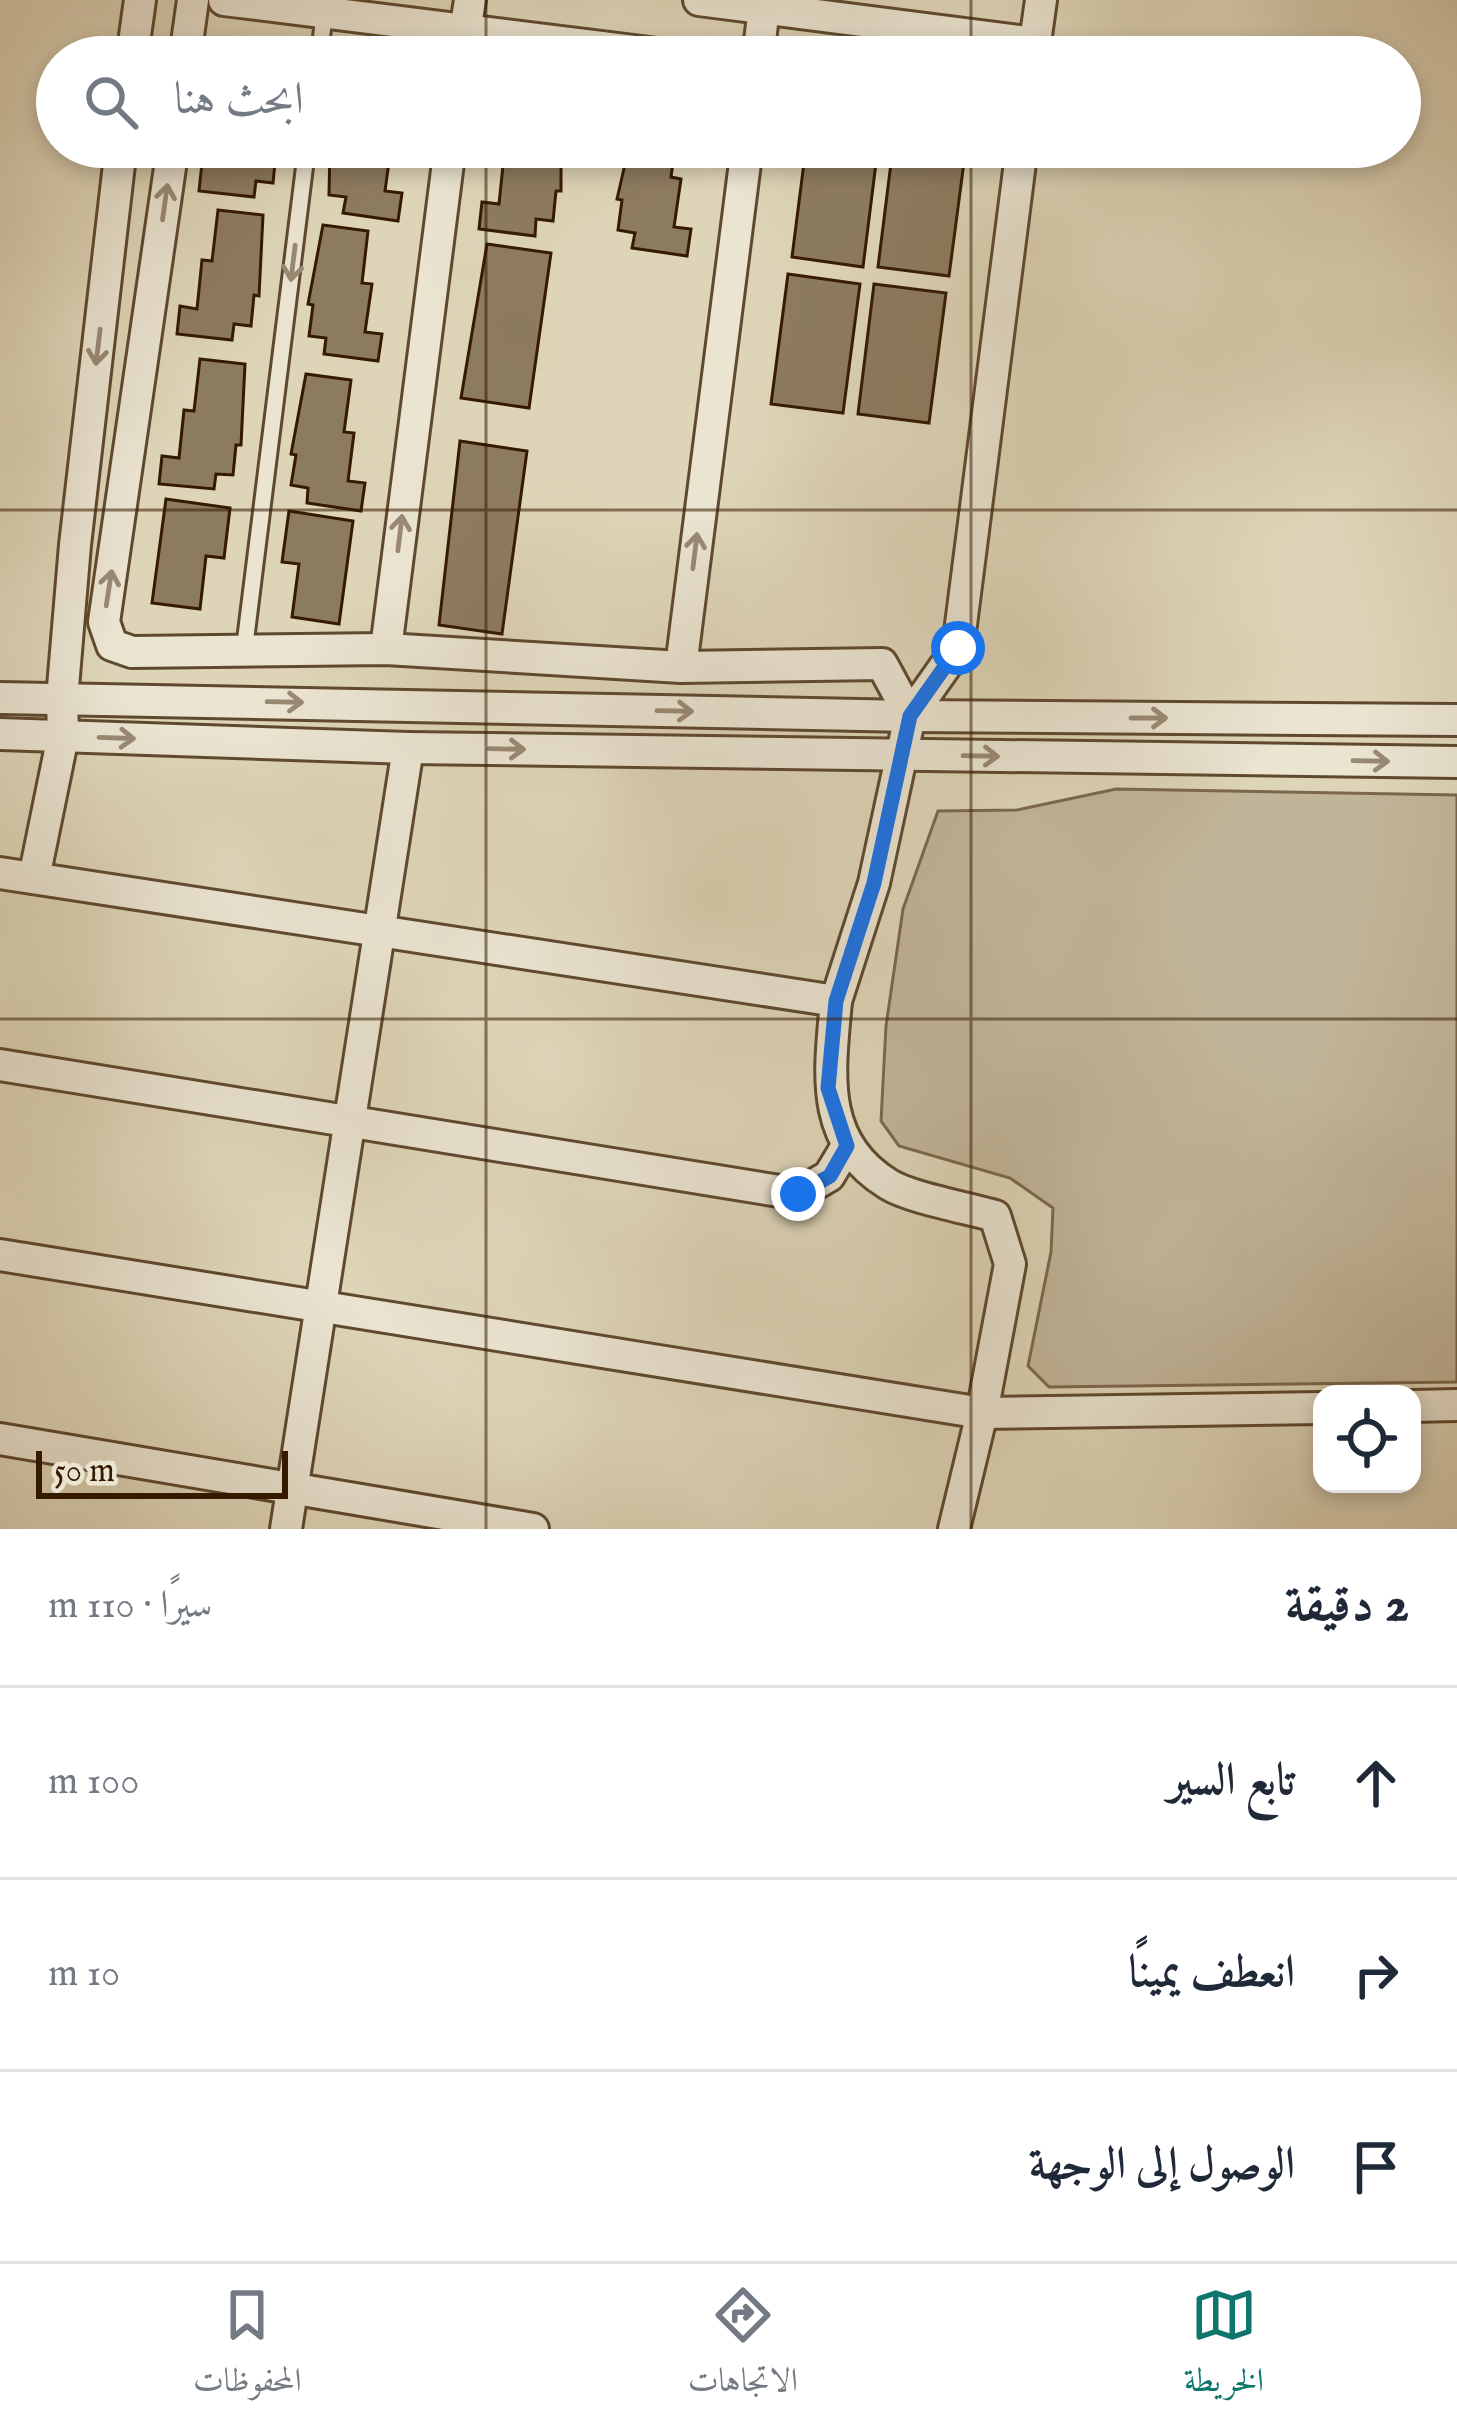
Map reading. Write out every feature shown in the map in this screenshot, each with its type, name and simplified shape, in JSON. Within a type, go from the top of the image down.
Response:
[{"type":"street","points":[[136,36],[140,0]]},
{"type":"street","points":[[188,36],[193,0]]},
{"type":"street","points":[[224,0],[326,6],[519,36]]},
{"type":"street","points":[[699,0],[765,4],[952,36]]},
{"type":"street","points":[[1036,36],[1040,0]]},
{"type":"street","points":[[761,36],[765,4]]},
{"type":"street","points":[[34,878],[63,736],[75,545],[119,168]]},
{"type":"street","points":[[169,168],[104,622],[112,645],[132,652],[386,649],[681,667],[882,664],[910,716]]},
{"type":"street","points":[[386,649],[446,168]]},
{"type":"street","points":[[681,667],[744,168]]},
{"type":"street","points":[[954,1529],[1010,1264],[995,1216],[890,1186],[847,1146],[828,1088],[836,1001],[874,883],[910,716],[958,648],[1019,168]]},
{"type":"street","points":[[0,698],[910,716],[1457,720]]},
{"type":"street","points":[[0,734],[408,748],[1457,762]]},
{"type":"street","points":[[286,1529],[408,748]]},
{"type":"street","points":[[0,873],[836,1001]]},
{"type":"street","points":[[0,1065],[798,1194],[830,1176],[847,1146]]},
{"type":"street","points":[[0,1255],[982,1413],[1313,1408]]},
{"type":"street","points":[[1421,1406],[1457,1405]]},
{"type":"street","points":[[0,1438],[533,1529]]},
{"type":"lane","points":[[322,36],[326,6]]},
{"type":"lane","points":[[244,652],[304,168]]},
{"type":"shaded area","points":[[1116,789],[1457,795],[1457,1382],[1049,1387],[1028,1366],[1051,1252],[1053,1208],[1010,1178],[899,1146],[881,1121],[886,1026],[903,909],[938,811],[1017,810]]},
{"type":"building","points":[[201,168],[274,168],[273,183],[256,181],[254,197],[199,191]]},
{"type":"building","points":[[330,168],[388,168],[385,191],[402,193],[398,221],[343,213],[346,197],[329,195]]},
{"type":"building","points":[[503,168],[561,168],[553,221],[536,219],[535,236],[479,229],[482,202],[499,204]]},
{"type":"building","points":[[624,168],[672,168],[671,177],[681,179],[674,227],[691,229],[687,256],[632,248],[635,233],[618,230],[622,200],[617,199]]},
{"type":"building","points":[[803,168],[875,168],[863,267],[792,257]]},
{"type":"building","points":[[890,168],[963,168],[949,276],[878,267]]},
{"type":"building","points":[[218,210],[263,215],[259,296],[254,295],[251,326],[234,324],[232,340],[177,334],[180,306],[197,309],[202,260],[212,261]]},
{"type":"building","points":[[323,225],[368,231],[362,283],[372,284],[365,332],[382,334],[378,361],[324,354],[326,338],[309,336],[313,305],[308,304]]},
{"type":"building","points":[[487,244],[551,253],[529,408],[461,398]]},
{"type":"building","points":[[788,274],[860,284],[843,413],[771,404]]},
{"type":"building","points":[[874,284],[946,293],[929,423],[858,414]]},
{"type":"building","points":[[200,359],[245,364],[241,445],[236,445],[233,475],[216,474],[214,489],[159,484],[162,456],[179,458],[184,410],[194,411]]},
{"type":"building","points":[[306,374],[351,380],[344,432],[354,433],[348,481],[365,483],[361,511],[307,503],[308,488],[291,485],[296,455],[291,454]]},
{"type":"building","points":[[460,441],[527,451],[502,634],[439,625]]},
{"type":"building","points":[[166,499],[230,508],[224,558],[206,556],[200,609],[152,603]]},
{"type":"building","points":[[289,511],[353,521],[339,624],[292,617],[299,564],[282,562]]},
{"type":"route","points":[[798,1194],[830,1176],[847,1146],[828,1088],[836,1001],[874,883],[910,716],[958,648]]}]
